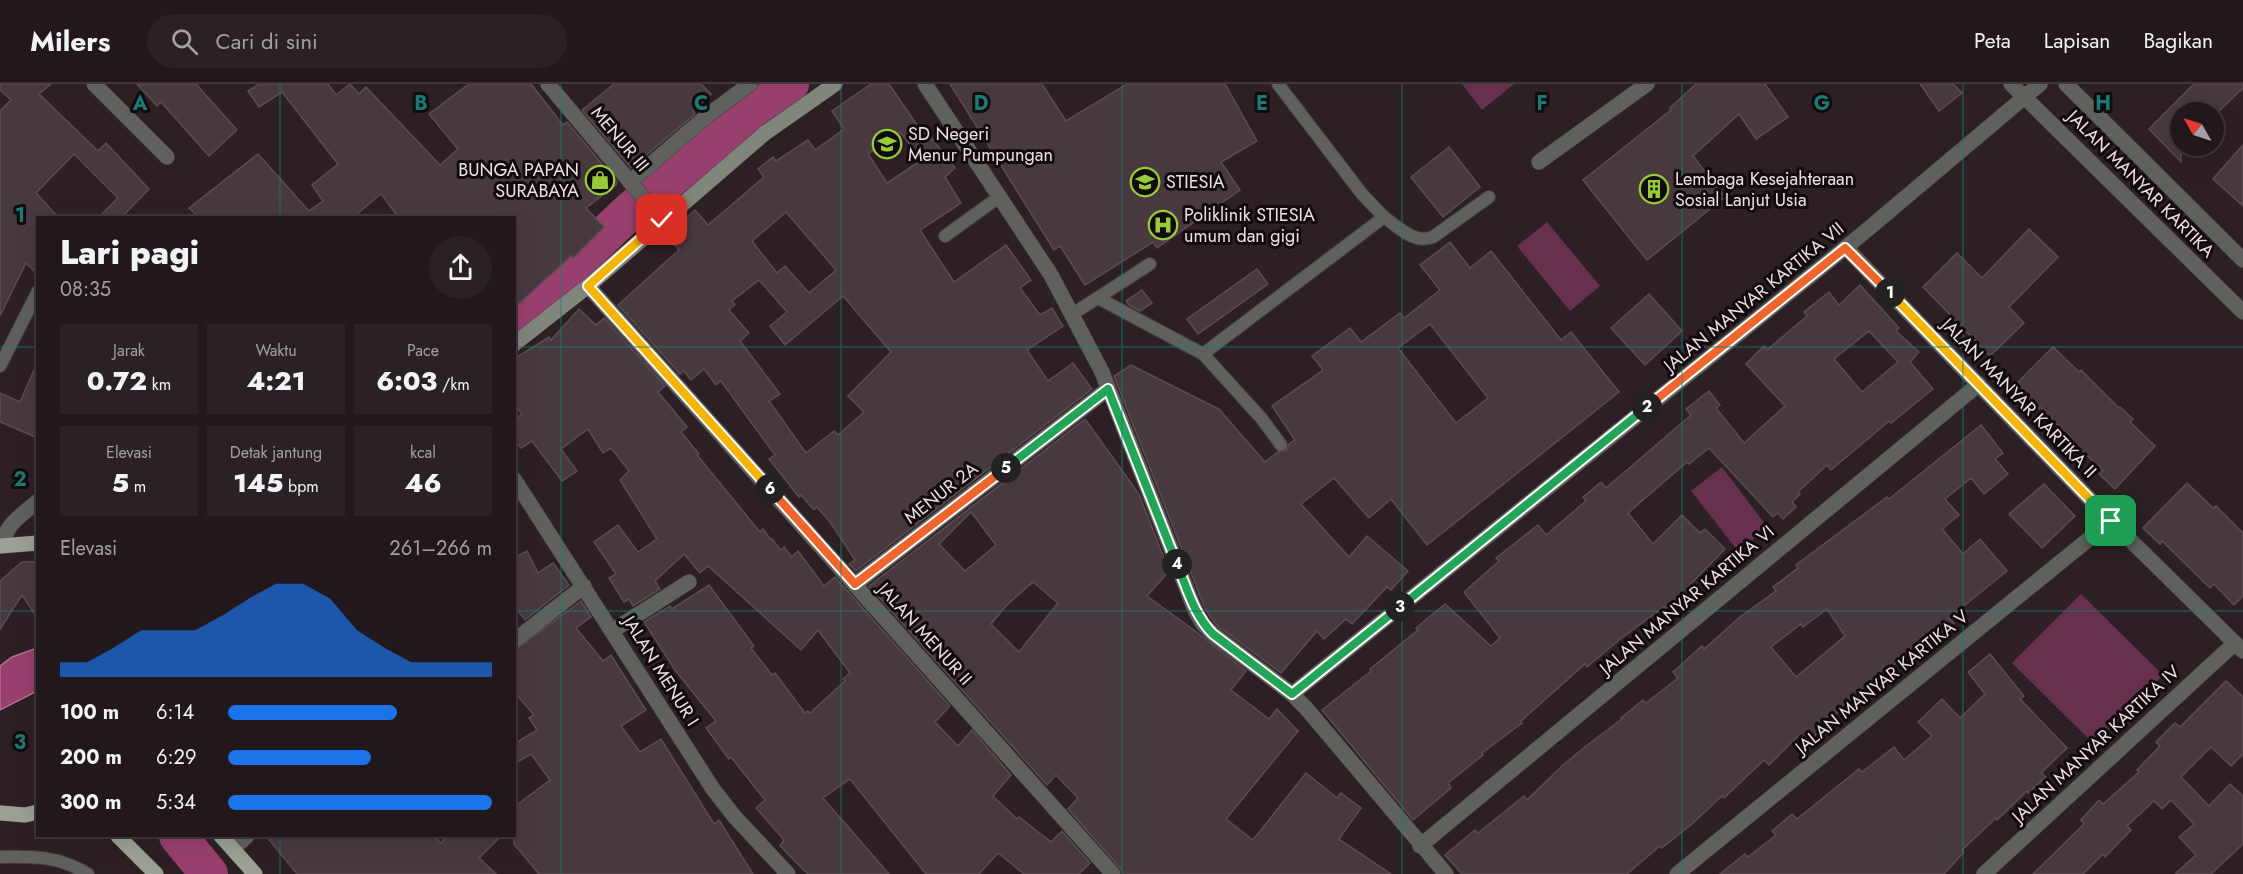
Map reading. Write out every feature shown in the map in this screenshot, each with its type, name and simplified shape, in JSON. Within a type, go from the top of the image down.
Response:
[{"type":"main road","points":[[2,546],[36,543]]},
{"type":"main road","points":[[0,813],[17,815],[36,812]]},
{"type":"main road","points":[[119,837],[156,874]]},
{"type":"main road","points":[[222,837],[255,874]]},
{"type":"street","points":[[94,84],[166,157]]},
{"type":"street","name":"MENUR III","points":[[548,84],[662,220]]},
{"type":"street","points":[[632,185],[708,115],[750,84]]},
{"type":"street","points":[[516,342],[588,286],[765,132],[836,84]]},
{"type":"street","points":[[925,84],[1051,275],[1102,372],[1195,610],[1203,624],[1292,694],[1306,708],[1420,846],[1446,874]]},
{"type":"street","points":[[1539,162],[1647,84]]},
{"type":"street","name":"JALAN MANYAR KARTIKA","points":[[2011,84],[2243,312]]},
{"type":"street","name":"JALAN MANYAR KARTIKA VII","points":[[1292,694],[1845,248],[2040,84]]},
{"type":"street","name":"JALAN MANYAR KARTIKA","points":[[2066,84],[2243,260]]},
{"type":"street","name":"JALAN MANYAR KARTIKA II","points":[[1845,248],[2111,521],[2239,647]]},
{"type":"street","name":"JALAN MENUR II","points":[[588,286],[1113,874]]},
{"type":"street","name":"JALAN MANYAR KARTIKA VI","points":[[1420,846],[1979,384]]},
{"type":"street","name":"MENUR 2A","points":[[855,584],[1108,389]]},
{"type":"street","name":"JALAN MENUR I","points":[[516,482],[713,789],[734,816],[788,874]]},
{"type":"street","points":[[2,546],[4,534],[10,525],[36,503]]},
{"type":"street","name":"JALAN MANYAR KARTIKA V","points":[[1677,874],[2111,521]]},
{"type":"street","points":[[612,631],[688,582]]},
{"type":"street","points":[[516,639],[584,586]]},
{"type":"street","name":"JALAN MANYAR KARTIKA IV","points":[[1984,874],[2239,647]]},
{"type":"street","points":[[233,849],[246,837]]},
{"type":"lane","points":[[1278,84],[1362,195],[1384,217],[1417,239],[1425,240],[1433,237],[1490,197]]},
{"type":"lane","points":[[945,236],[999,197]]},
{"type":"lane","points":[[1203,354],[1384,217]]},
{"type":"lane","points":[[1071,315],[1150,264]]},
{"type":"lane","points":[[0,366],[36,295]]},
{"type":"lane","points":[[1098,298],[1203,354],[1262,419],[1281,445]]},
{"type":"lane","points":[[0,857],[34,856],[71,864],[88,874]]},
{"type":"shaded area","points":[[1462,84],[1514,84],[1482,110]]},
{"type":"shaded area","points":[[1547,222],[1600,286],[1570,311],[1517,246]]},
{"type":"shaded area","points":[[1722,467],[1768,528],[1738,551],[1691,491]]},
{"type":"shaded area","points":[[2081,594],[2163,675],[2095,745],[2012,663]]},
{"type":"shaded area","points":[[36,648],[36,692],[0,710],[0,666],[12,657]]},
{"type":"building","points":[[0,84],[51,84],[39,94],[98,151],[106,143],[149,189],[123,216],[100,216],[118,198],[74,154],[36,193],[57,216],[36,216],[36,273],[26,263],[0,316],[0,111],[11,100],[0,90]]},
{"type":"building","points":[[137,84],[196,84],[237,130],[209,156],[161,102],[157,106]]},
{"type":"building","points":[[259,84],[328,84],[336,95],[350,84],[359,94],[366,87],[440,165],[458,149],[429,114],[469,84],[531,84],[563,125],[567,122],[617,182],[586,208],[604,227],[573,258],[571,256],[516,306],[516,216],[398,216],[381,194],[354,216],[198,216],[189,208],[258,154],[309,211],[323,201],[312,185],[338,164],[282,92],[259,107],[248,91]]},
{"type":"building","points":[[614,84],[701,84],[711,94],[693,111],[695,114],[631,168],[582,110]]},
{"type":"building","points":[[871,84],[889,84],[919,128],[922,126],[955,168],[945,177],[961,203],[920,230],[954,282],[1006,245],[1031,280],[1020,288],[1040,315],[1052,308],[1063,326],[1027,350],[1048,381],[1073,363],[1092,389],[856,571],[849,564],[855,560],[830,522],[817,507],[814,510],[801,495],[799,497],[769,459],[775,455],[721,381],[716,385],[704,369],[691,380],[684,371],[680,374],[618,305],[679,250],[667,235],[695,210],[708,225],[764,177],[758,169],[773,157],[776,161],[808,140],[815,150],[844,129],[832,111]],"holes":[[[900,132],[922,160],[887,183],[868,154]],[[786,212],[836,270],[809,293],[785,266],[777,273],[752,241]],[[759,280],[787,312],[770,326],[785,345],[843,296],[891,352],[848,396],[864,412],[838,435],[834,431],[806,453],[769,401],[780,394],[740,341],[749,333],[729,310],[735,305],[732,301]]]},
{"type":"building","points":[[950,84],[1042,84],[1066,121],[1127,84],[1225,84],[1257,141],[1221,162],[1240,190],[1157,248],[1153,242],[1085,285],[1060,246],[1054,250]]},
{"type":"building","name":"Lembaga Kesejahteraan Sosial Lanjut Usia","points":[[1696,84],[1765,84],[1788,117],[1756,139],[1739,114],[1693,156],[1725,197],[1647,260],[1583,180],[1671,110],[1670,108]]},
{"type":"building","points":[[1920,84],[1953,84],[1962,93],[1939,111]]},
{"type":"building","points":[[2194,84],[2243,84],[2243,88],[2224,106],[2224,102],[2176,102]]},
{"type":"building","points":[[2170,108],[2170,151],[2149,129]]},
{"type":"building","points":[[2243,145],[2243,206],[2213,179]]},
{"type":"building","points":[[1449,147],[1480,187],[1443,217],[1411,177]]},
{"type":"building","points":[[2029,229],[2058,257],[2009,307],[2024,323],[1990,356],[1923,287],[1957,253],[1982,278]]},
{"type":"building","points":[[1450,242],[1470,268],[1491,251],[1561,340],[1571,332],[1619,392],[1427,545],[1391,499],[1369,518],[1334,478],[1301,504],[1349,557],[1367,536],[1408,571],[1391,590],[1387,587],[1352,624],[1346,619],[1324,639],[1317,631],[1281,673],[1219,627],[1204,606],[1114,376],[1131,365],[1219,409],[1265,462],[1278,452],[1286,451],[1289,444],[1295,440],[1272,406],[1323,370],[1312,356],[1350,328],[1361,342],[1400,313],[1404,318],[1440,290],[1420,265]],"holes":[[[1430,324],[1488,398],[1456,423],[1398,348]]]},
{"type":"building","points":[[1257,269],[1268,284],[1198,334],[1187,319]]},
{"type":"building","points":[[1860,285],[1899,328],[1896,331],[1919,352],[1910,362],[1933,389],[1891,423],[1889,421],[1831,470],[1827,465],[1798,492],[1800,494],[1792,502],[1796,507],[1783,519],[1778,513],[1773,517],[1709,448],[1689,464],[1687,462],[1628,513],[1653,544],[1682,515],[1700,533],[1705,529],[1725,549],[1687,588],[1689,590],[1619,640],[1587,667],[1585,664],[1521,721],[1522,723],[1482,753],[1483,755],[1448,783],[1451,788],[1413,820],[1322,710],[1371,671],[1370,669],[1418,630],[1416,628],[1445,604],[1491,646],[1500,638],[1464,592],[1499,561],[1496,558],[1538,525],[1546,535],[1586,501],[1583,497],[1601,482],[1606,488],[1691,415],[1686,409],[1709,391],[1720,405],[1716,408],[1744,443],[1785,406],[1746,364],[1764,346],[1767,350],[1807,316],[1804,312],[1829,292],[1839,305]],"holes":[[[1869,331],[1898,362],[1862,392],[1834,359]]]},
{"type":"building","points":[[1142,290],[1152,303],[1140,311],[1126,301]]},
{"type":"building","points":[[1649,294],[1682,331],[1645,365],[1611,328]]},
{"type":"building","points":[[579,309],[596,325],[604,318],[665,386],[658,392],[687,427],[681,432],[760,532],[763,529],[781,550],[784,547],[792,557],[798,551],[824,586],[835,577],[950,706],[935,722],[958,746],[972,730],[1011,775],[993,796],[1017,819],[1019,817],[1051,842],[1062,831],[1090,863],[1079,874],[1024,874],[998,853],[979,874],[926,874],[850,779],[823,798],[889,874],[808,874],[780,846],[784,840],[756,808],[765,800],[731,757],[729,759],[706,728],[716,721],[675,670],[644,622],[670,606],[672,609],[709,585],[754,646],[751,648],[772,675],[775,673],[805,713],[808,711],[810,713],[845,681],[843,679],[850,673],[818,630],[801,650],[708,566],[700,573],[684,554],[655,581],[660,589],[633,606],[629,599],[624,602],[609,578],[616,574],[594,542],[618,525],[638,552],[657,539],[620,480],[629,471],[611,448],[603,453],[588,429],[561,449],[577,471],[562,481],[532,441],[521,448],[516,442],[516,418],[522,414],[516,406],[516,358],[549,337],[551,340]]},
{"type":"building","points":[[2053,347],[2133,419],[2130,422],[2155,446],[2115,489],[2099,474],[2103,470],[2015,385]]},
{"type":"building","points":[[36,366],[36,437],[0,422],[0,393],[20,402]]},
{"type":"building","points":[[1085,419],[1139,494],[1169,571],[1147,596],[1246,671],[1231,690],[1269,719],[1277,709],[1298,731],[1226,819],[1253,840],[1306,773],[1337,798],[1341,793],[1361,808],[1339,839],[1391,874],[1123,874],[1068,809],[1078,798],[1056,775],[1047,785],[869,586]],"holes":[[[971,512],[996,545],[965,571],[939,544]],[[1033,582],[1058,603],[1019,652],[991,624],[1006,606]]]},
{"type":"building","points":[[1981,425],[2003,453],[1995,459],[2008,474],[1984,494],[1971,478],[1945,499],[1959,515],[1942,529],[1963,554],[1980,539],[2007,571],[1949,618],[1954,623],[1921,654],[1914,646],[1888,671],[1830,719],[1832,721],[1805,744],[1798,736],[1769,765],[1764,760],[1724,798],[1722,796],[1692,824],[1662,848],[1660,846],[1627,874],[1462,874],[1445,855],[1475,830],[1478,833],[1524,796],[1527,800],[1586,746],[1643,700],[1646,703],[1678,678],[1673,672],[1702,646],[1704,649],[1740,617],[1776,591],[1773,587],[1798,568],[1796,565],[1887,497],[1889,499]],"holes":[[[1827,609],[1845,636],[1796,677],[1771,647],[1801,624],[1803,627]]]},
{"type":"building","points":[[2187,483],[2213,508],[2216,506],[2243,533],[2243,596],[2234,605],[2214,584],[2210,588],[2162,541],[2160,544],[2143,528]]},
{"type":"building","points":[[2044,484],[2075,516],[2042,548],[2009,514]]},
{"type":"building","points":[[527,551],[538,573],[553,563],[569,585],[525,620],[516,609],[516,557]]},
{"type":"building","points":[[22,562],[36,562],[36,616],[22,595],[0,629],[0,581]]},
{"type":"building","points":[[581,601],[591,617],[576,628],[603,661],[611,655],[646,710],[621,726],[640,752],[661,739],[714,824],[719,820],[753,874],[539,874],[514,844],[516,806],[550,780],[531,754],[516,763],[516,743],[537,730],[529,718],[534,715],[516,694],[516,650]]},
{"type":"building","points":[[1990,654],[2024,696],[2020,699],[2067,748],[2041,773],[2046,777],[2028,793],[2027,791],[1962,850],[1964,852],[1944,874],[1720,874],[1745,854],[1748,857],[1776,835],[1772,831],[1792,814],[1797,819],[1859,769],[1862,772],[1894,747],[1904,760],[1932,736],[1918,722],[1942,699],[1960,718],[1985,694],[1968,672]]},
{"type":"building","points":[[2226,681],[2243,697],[2243,754],[2231,766],[2211,747],[2181,777],[2209,806],[2230,784],[2243,796],[2243,844],[2211,874],[2175,874],[2196,855],[2179,837],[2194,824],[2171,800],[2162,809],[2154,801],[2127,826],[2131,830],[2105,857],[2103,854],[2083,874],[2033,874],[2084,824],[2081,820],[2099,800],[2103,804],[2139,772],[2137,770],[2160,746],[2156,742],[2175,723],[2180,727]]},
{"type":"building","points":[[267,837],[434,837],[441,843],[447,837],[500,837],[479,858],[496,874],[297,874]]},
{"type":"waterway","points":[[516,310],[558,279],[631,210],[790,84]]},
{"type":"waterway","points":[[179,837],[209,874]]},
{"type":"place","name":"SD Negeri Menur Pumpungan","points":[[887,144]]},
{"type":"place","name":"BUNGA PAPAN SURABAYA","points":[[600,180]]},
{"type":"place","name":"STIESIA","points":[[1145,182]]},
{"type":"place","name":"Lembaga Kesejahteraan Sosial Lanjut Usia","points":[[1654,189]]},
{"type":"place","name":"Poliklinik STIESIA umum dan gigi","points":[[1163,225]]},
{"type":"route","points":[[662,220],[588,286],[855,584],[1108,389],[1195,610],[1203,624],[1292,694],[1845,248],[2111,521]]}]
